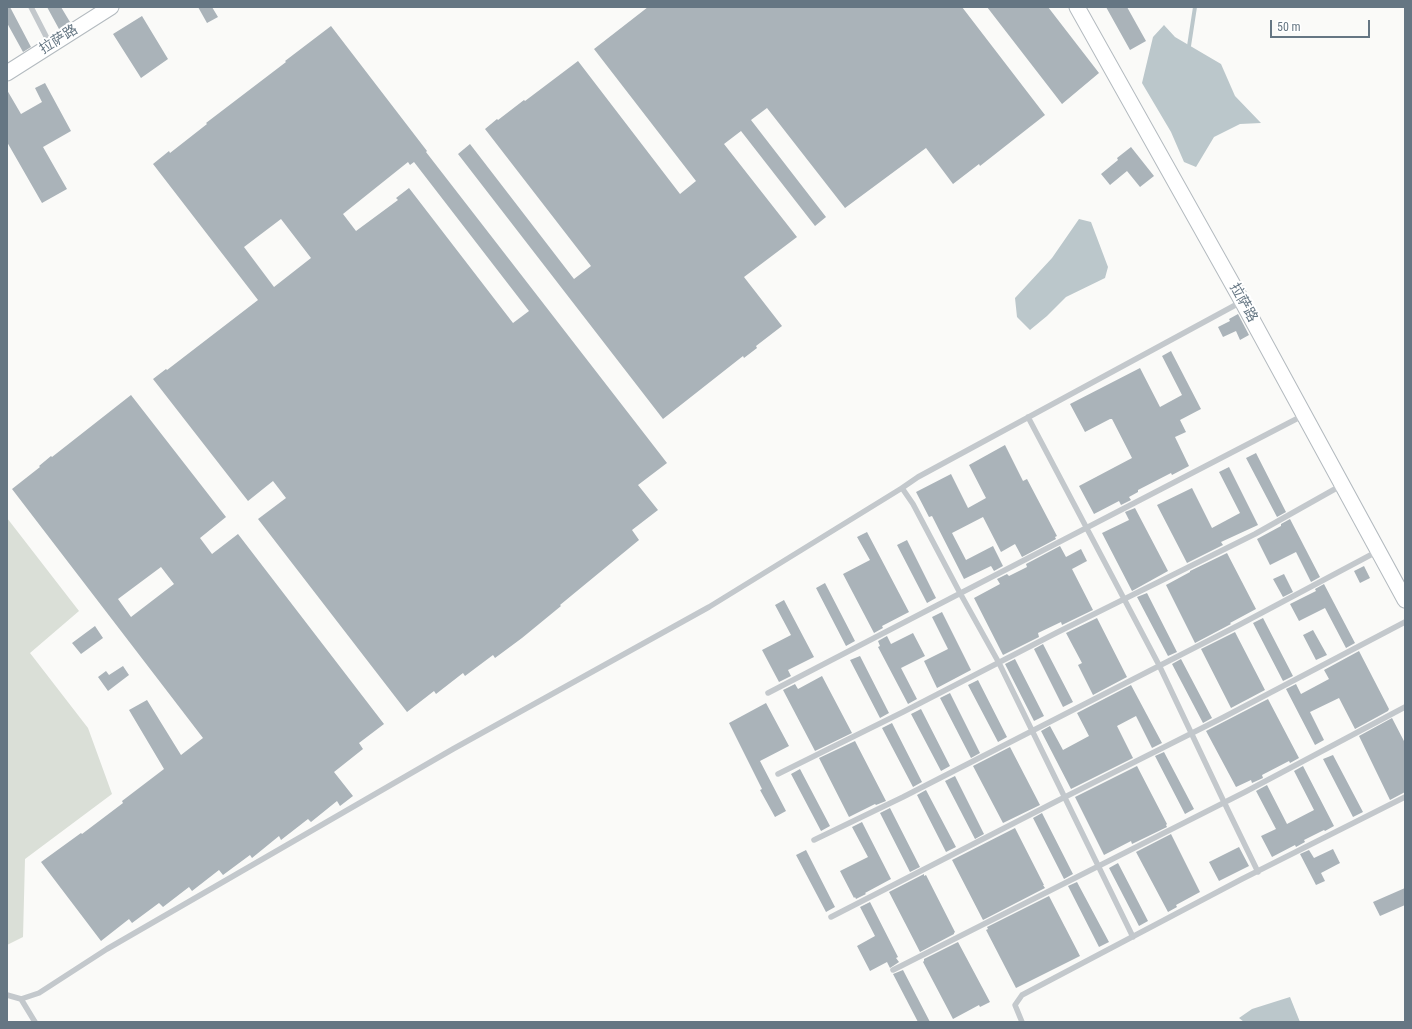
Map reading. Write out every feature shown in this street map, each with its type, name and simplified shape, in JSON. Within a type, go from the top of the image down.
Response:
[{"type":"street","name":"拉萨路","points":[[7,73],[111,7]]},
{"type":"street","name":"拉萨路","points":[[1077,7],[1242,301],[1405,600]]},
{"type":"lane","points":[[31,7],[51,45]]},
{"type":"lane","points":[[7,995],[21,999],[39,993],[107,949],[453,749],[709,607],[918,477],[1242,301]]},
{"type":"lane","points":[[768,693],[1304,415]]},
{"type":"lane","points":[[1028,417],[1160,665],[1258,872]]},
{"type":"lane","points":[[778,774],[904,712],[1124,599],[1255,534],[1342,485]]},
{"type":"lane","points":[[902,488],[914,504],[960,593],[999,663],[1066,796],[1133,937]]},
{"type":"lane","points":[[814,840],[903,798],[1378,551]]},
{"type":"lane","points":[[831,916],[1192,733],[1405,622]]},
{"type":"lane","points":[[893,970],[1224,802],[1405,707]]},
{"type":"lane","points":[[1022,1022],[1015,1005],[1022,995],[1405,797]]},
{"type":"lane","points":[[21,999],[35,1022]]},
{"type":"shaded area","points":[[1164,25],[1175,37],[1221,64],[1235,96],[1261,123],[1240,124],[1214,137],[1196,167],[1184,162],[1171,132],[1142,83],[1153,37]]},
{"type":"shaded area","points":[[1079,219],[1091,222],[1108,267],[1105,278],[1066,297],[1030,330],[1017,317],[1015,298],[1052,258]]},
{"type":"shaded area","points":[[7,518],[79,611],[30,653],[88,728],[112,794],[25,859],[23,937],[7,945]]},
{"type":"shaded area","points":[[1290,997],[1300,1022],[1244,1022],[1239,1018],[1252,1009]]},
{"type":"building","points":[[7,7],[10,7],[31,47],[23,52],[7,23]]},
{"type":"building","points":[[47,7],[61,7],[70,22],[59,29]]},
{"type":"building","points":[[198,7],[212,7],[218,17],[207,23]]},
{"type":"building","points":[[648,7],[962,7],[1045,115],[980,166],[979,164],[953,184],[926,148],[845,208],[767,108],[751,120],[826,217],[815,226],[741,131],[724,144],[797,237],[744,277],[782,326],[756,346],[757,348],[744,358],[743,356],[663,419],[458,154],[470,144],[574,279],[591,266],[485,129],[578,61],[680,194],[696,181],[594,49]]},
{"type":"building","points":[[987,7],[1048,7],[1099,73],[1062,104]]},
{"type":"building","points":[[1106,7],[1127,7],[1146,41],[1130,50]]},
{"type":"building","points":[[142,16],[168,59],[141,78],[113,34]]},
{"type":"building","points":[[331,26],[427,151],[426,152],[667,463],[638,485],[658,510],[632,530],[639,540],[522,638],[495,658],[493,655],[465,676],[463,673],[436,694],[434,691],[407,712],[258,519],[286,498],[273,481],[248,501],[153,379],[166,369],[167,370],[258,300],[153,164],[169,151],[170,153],[207,124],[206,123],[286,62],[285,61]],"holes":[[[408,162],[410,165],[414,162],[529,311],[513,323],[409,188],[396,198],[398,200],[356,231],[343,214]],[[281,219],[311,258],[274,287],[244,247]]]},
{"type":"building","points":[[45,83],[71,131],[43,147],[67,189],[42,203],[7,142],[7,90],[21,114],[42,102],[35,88]]},
{"type":"building","points":[[1131,147],[1154,176],[1140,187],[1127,171],[1110,185],[1101,174]]},
{"type":"building","points":[[1238,314],[1249,335],[1240,340],[1236,331],[1223,337],[1218,327],[1230,321],[1229,319]]},
{"type":"building","points":[[1171,351],[1201,409],[1180,420],[1186,432],[1175,437],[1189,466],[1172,475],[1171,473],[1138,490],[1138,492],[1129,497],[1131,500],[1121,505],[1119,501],[1094,514],[1079,486],[1132,458],[1112,419],[1085,432],[1070,404],[1140,368],[1160,407],[1182,395],[1162,356]]},
{"type":"building","points":[[131,395],[226,517],[200,538],[212,554],[238,534],[384,724],[359,743],[363,749],[334,772],[353,796],[340,806],[337,801],[311,822],[308,819],[281,840],[279,836],[252,858],[250,855],[223,875],[219,870],[192,891],[189,887],[163,907],[159,903],[132,923],[129,919],[101,941],[41,862],[81,833],[82,834],[123,803],[122,801],[164,769],[129,710],[147,700],[181,755],[203,738],[12,489],[40,467],[39,466],[51,456],[52,457]],"holes":[[[161,567],[174,584],[131,617],[118,599]]]},
{"type":"building","points":[[1005,445],[1023,481],[1027,479],[1057,536],[1055,537],[1056,539],[1022,557],[1015,544],[1001,552],[983,517],[952,533],[966,560],[993,546],[1003,566],[994,571],[991,566],[964,579],[932,516],[929,517],[916,492],[951,474],[968,508],[986,498],[969,465]]},
{"type":"building","points":[[1256,453],[1286,512],[1277,517],[1246,458]]},
{"type":"building","points":[[1229,467],[1258,525],[1221,542],[1223,545],[1187,563],[1157,505],[1192,488],[1212,528],[1240,513],[1219,472]]},
{"type":"building","points":[[1135,508],[1168,571],[1132,591],[1102,533],[1129,520],[1125,512]]},
{"type":"building","points":[[1290,519],[1320,577],[1311,582],[1296,552],[1270,565],[1257,539],[1281,526],[1281,524]]},
{"type":"building","points":[[867,532],[909,612],[882,626],[883,628],[874,633],[843,574],[870,560],[857,537]]},
{"type":"building","points":[[907,540],[936,598],[927,603],[897,545]]},
{"type":"building","points":[[1060,546],[1066,557],[1081,549],[1087,561],[1072,569],[1093,610],[1062,625],[1061,622],[1038,633],[1039,637],[1003,655],[974,598],[1000,584],[997,579],[1007,574],[1009,576],[1027,567],[1026,564]]},
{"type":"building","points":[[1227,553],[1256,609],[1195,643],[1166,585],[1190,571]]},
{"type":"building","points":[[1364,566],[1370,578],[1360,583],[1354,571]]},
{"type":"building","points":[[1284,574],[1293,592],[1283,597],[1273,579]]},
{"type":"building","points":[[825,583],[855,641],[846,646],[816,588]]},
{"type":"building","points":[[1324,584],[1355,643],[1346,648],[1325,608],[1299,621],[1290,604],[1316,591],[1315,589]]},
{"type":"building","points":[[1147,593],[1177,652],[1168,656],[1137,597]]},
{"type":"building","points":[[784,600],[814,657],[788,670],[791,676],[779,682],[762,650],[791,635],[775,605]]},
{"type":"building","points":[[942,612],[971,670],[937,688],[924,661],[948,649],[932,617]]},
{"type":"building","points":[[1097,618],[1127,677],[1093,695],[1078,665],[1082,663],[1066,633]]},
{"type":"building","points":[[1263,618],[1293,676],[1283,681],[1253,623]]},
{"type":"building","points":[[95,626],[103,638],[81,654],[72,643]]},
{"type":"building","points":[[1313,630],[1327,655],[1316,660],[1303,635]]},
{"type":"building","points":[[1235,632],[1265,690],[1231,708],[1201,649]]},
{"type":"building","points":[[913,633],[925,656],[901,668],[917,699],[908,704],[878,647],[880,646],[878,641],[887,636],[891,644]]},
{"type":"building","points":[[1043,644],[1073,702],[1063,707],[1034,649]]},
{"type":"building","points":[[1359,651],[1389,709],[1388,711],[1355,729],[1339,698],[1310,712],[1324,740],[1315,745],[1286,689],[1296,684],[1301,694],[1329,679],[1324,670]]},
{"type":"building","points":[[860,656],[889,713],[880,718],[850,660]]},
{"type":"building","points":[[1015,659],[1044,716],[1034,721],[1005,664]]},
{"type":"building","points":[[1181,659],[1212,718],[1203,723],[1172,664]]},
{"type":"building","points":[[123,666],[129,675],[108,691],[98,677],[106,671],[109,675]]},
{"type":"building","points":[[822,676],[852,733],[815,751],[783,690],[795,684],[798,689]]},
{"type":"building","points":[[978,680],[1007,737],[998,742],[968,685]]},
{"type":"building","points":[[1131,685],[1162,743],[1152,748],[1136,716],[1117,726],[1133,758],[1071,789],[1041,731],[1050,726],[1063,750],[1089,736],[1077,713]]},
{"type":"building","points":[[950,693],[980,753],[971,758],[940,698]]},
{"type":"building","points":[[1268,699],[1299,758],[1290,763],[1289,761],[1262,775],[1263,778],[1252,783],[1251,780],[1236,787],[1206,731]]},
{"type":"building","points":[[766,703],[789,746],[760,761],[786,811],[775,817],[760,790],[762,789],[729,723]]},
{"type":"building","points":[[921,709],[950,766],[941,771],[911,714]]},
{"type":"building","points":[[1392,718],[1405,743],[1405,792],[1390,800],[1359,736]]},
{"type":"building","points":[[892,723],[922,782],[913,787],[882,728]]},
{"type":"building","points":[[855,741],[886,801],[876,805],[875,804],[849,817],[819,758]]},
{"type":"building","points":[[1010,747],[1040,805],[1003,823],[973,766]]},
{"type":"building","points":[[1164,752],[1194,809],[1185,814],[1155,756]]},
{"type":"building","points":[[1333,755],[1363,812],[1353,817],[1323,759]]},
{"type":"building","points":[[1137,766],[1167,824],[1167,827],[1132,844],[1131,841],[1104,855],[1075,797]]},
{"type":"building","points":[[1303,766],[1334,826],[1304,840],[1305,842],[1296,847],[1295,845],[1272,857],[1261,836],[1276,829],[1256,791],[1267,785],[1287,824],[1314,810],[1294,771]]},
{"type":"building","points":[[800,769],[830,826],[821,831],[791,774]]},
{"type":"building","points":[[955,776],[984,834],[975,839],[945,781]]},
{"type":"building","points":[[926,790],[956,847],[946,852],[917,795]]},
{"type":"building","points":[[890,808],[920,867],[910,872],[880,813]]},
{"type":"building","points":[[1042,813],[1073,874],[1064,879],[1033,818]]},
{"type":"building","points":[[862,822],[891,879],[856,899],[855,897],[854,898],[840,871],[868,857],[852,827]]},
{"type":"building","points":[[1015,828],[1045,888],[983,920],[952,860]]},
{"type":"building","points":[[1171,834],[1200,892],[1176,905],[1177,907],[1168,912],[1136,852]]},
{"type":"building","points":[[1239,847],[1249,866],[1219,881],[1209,862]]},
{"type":"building","points":[[1333,849],[1340,863],[1321,873],[1325,881],[1316,885],[1300,854],[1309,850],[1314,858]]},
{"type":"building","points":[[806,850],[835,907],[826,912],[796,855]]},
{"type":"building","points":[[1118,863],[1148,921],[1139,926],[1109,868]]},
{"type":"building","points":[[924,874],[924,876],[926,875],[955,932],[954,934],[920,952],[889,892]]},
{"type":"building","points":[[1077,882],[1109,942],[1099,947],[1068,886]]},
{"type":"building","points":[[1405,888],[1405,905],[1380,916],[1373,902]]},
{"type":"building","points":[[1049,896],[1080,956],[1016,988],[986,930],[988,929],[987,927]]},
{"type":"building","points":[[870,902],[898,957],[896,958],[899,962],[890,968],[887,962],[870,971],[857,946],[875,936],[860,907]]},
{"type":"building","points":[[958,942],[990,1002],[980,1007],[979,1005],[953,1019],[923,962],[924,959]]},
{"type":"building","points":[[903,970],[930,1022],[918,1022],[893,974]]},
{"type":"waterway","points":[[1189,46],[1195,7]]}]
